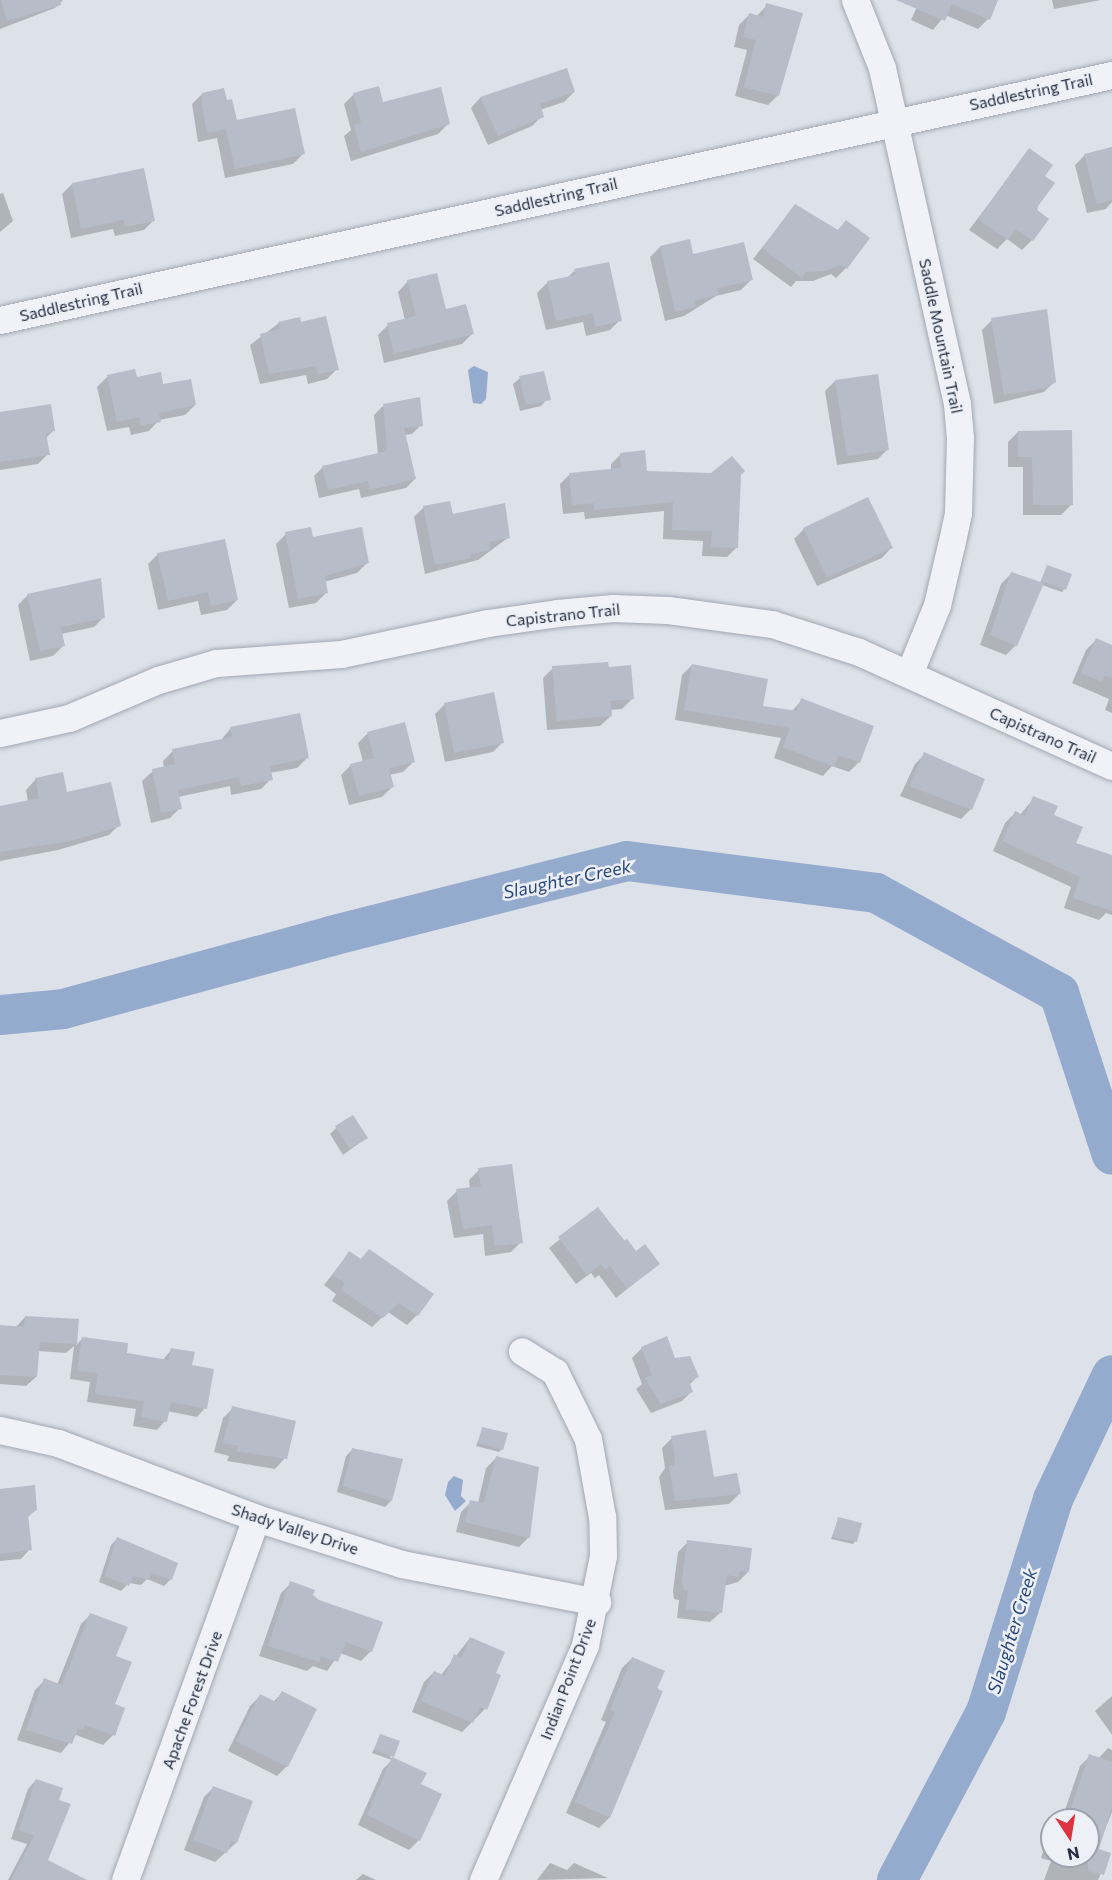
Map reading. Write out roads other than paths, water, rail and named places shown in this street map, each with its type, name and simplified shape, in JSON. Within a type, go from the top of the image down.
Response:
[{"type":"street","name":"Saddle Mountain Trail","points":[[855,0],[874,41],[895,122],[957,404],[960,438],[958,513],[937,605],[909,674]]},
{"type":"street","name":"Saddlestring Trail","points":[[0,320],[1112,75]]},
{"type":"street","name":"Capistrano Trail","points":[[0,733],[69,718],[158,680],[216,663],[341,654],[488,623],[613,608],[668,610],[772,624],[859,652],[1112,766]]},
{"type":"street","name":"Indian Point Drive","points":[[483,1880],[585,1645],[597,1602],[603,1556],[602,1517],[588,1439],[555,1372],[522,1350]]},
{"type":"street","name":"Shady Valley Drive","points":[[0,1430],[58,1443],[256,1518],[412,1566],[597,1602]]},
{"type":"street","name":"Apache Forest Drive","points":[[125,1880],[256,1518]]},
{"type":"water","points":[[474,366],[488,372],[486,399],[481,404],[473,403],[472,398],[468,370]]},
{"type":"water","points":[[454,1476],[463,1480],[461,1496],[466,1501],[455,1511],[445,1495],[448,1482]]},
{"type":"waterway","name":"Slaughter Creek","points":[[0,1015],[63,1009],[331,936],[627,861],[876,893],[1059,993],[1112,1155]]},
{"type":"waterway","name":"Slaughter Creek","points":[[897,1880],[986,1712],[1053,1499],[1112,1375]]}]
